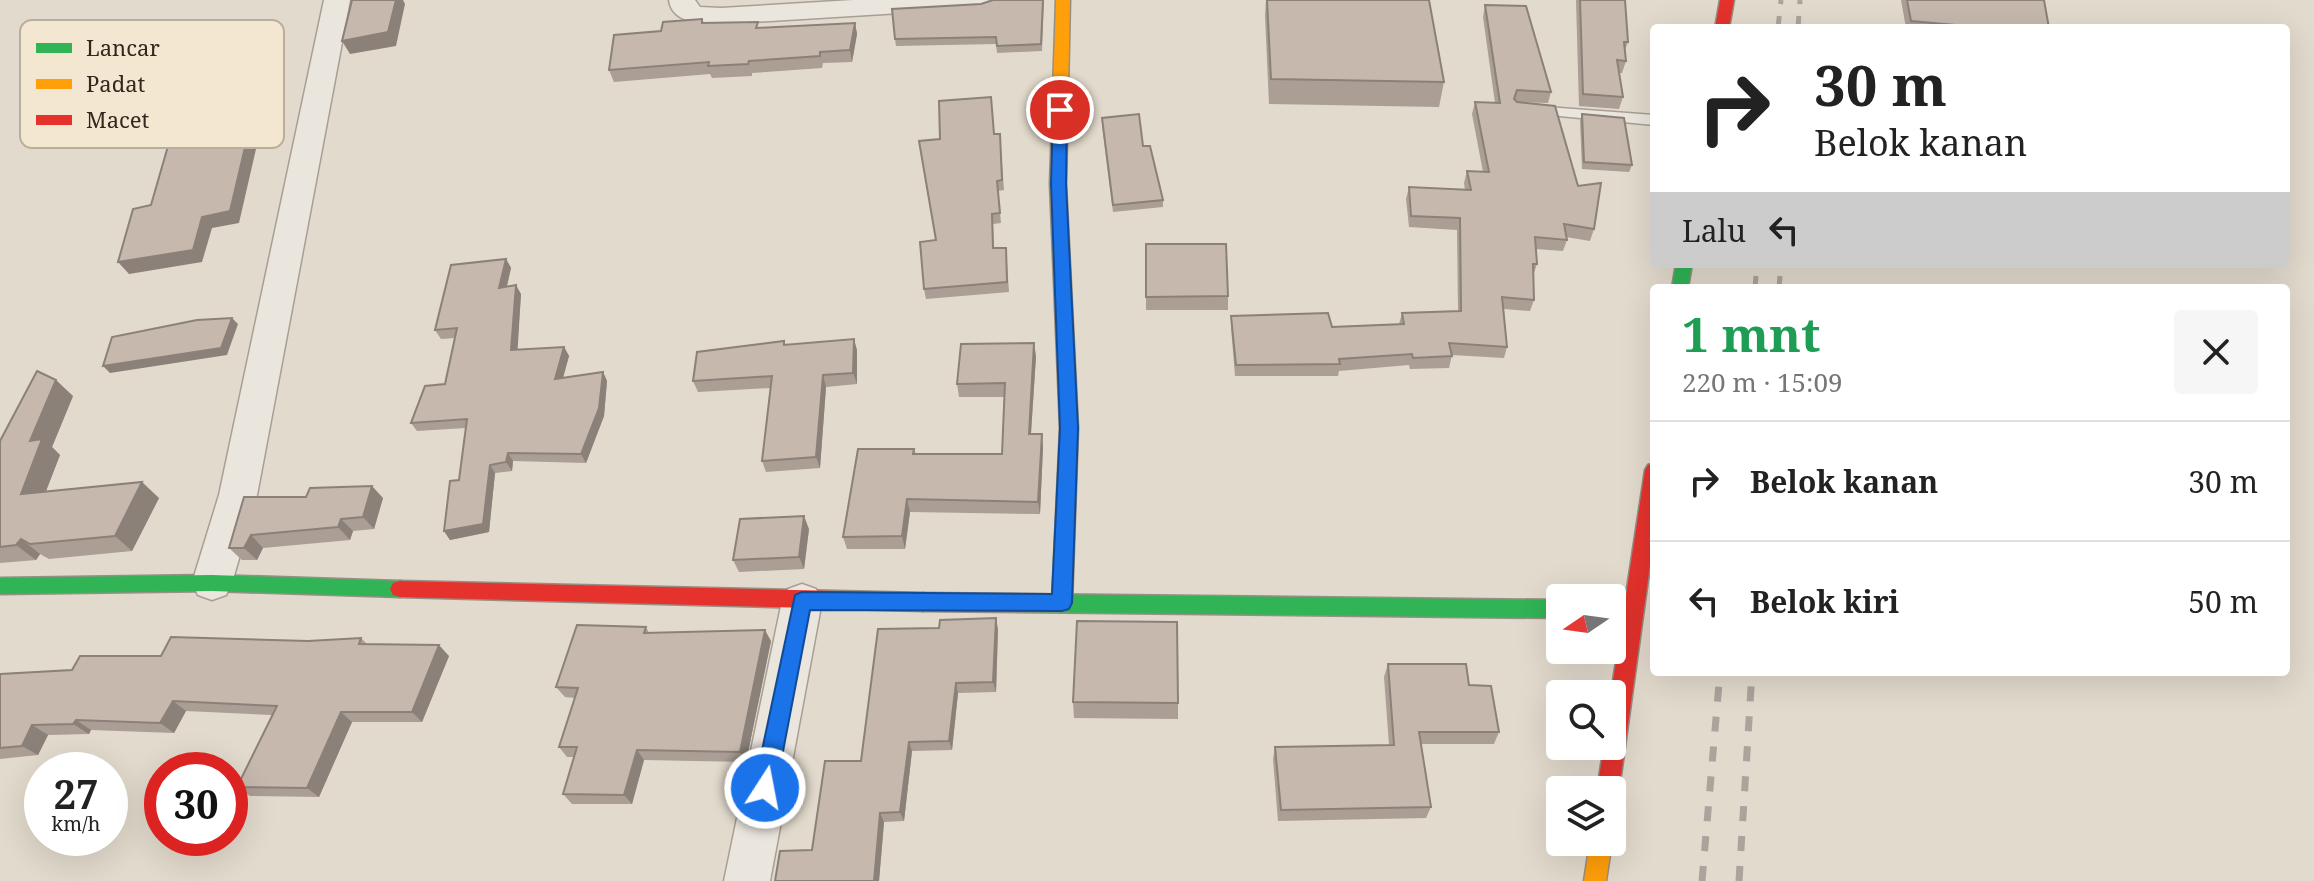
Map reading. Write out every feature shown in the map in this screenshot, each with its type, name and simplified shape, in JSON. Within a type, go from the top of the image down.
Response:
[{"type":"main road","points":[[1062,603],[1069,428],[1058,184],[1063,0]]},
{"type":"main road","points":[[1723,24],[1727,0]]},
{"type":"main road","points":[[1626,596],[1650,488]]},
{"type":"main road","points":[[0,586],[212,583],[802,601],[1546,609]]},
{"type":"main road","points":[[1609,776],[1618,664]]},
{"type":"main road","points":[[1595,881],[1599,856]]},
{"type":"street","points":[[212,583],[238,495],[337,0]]},
{"type":"street","points":[[682,0],[683,7],[694,14],[721,16],[982,0]]},
{"type":"street","points":[[747,881],[802,601]]},
{"type":"lane","points":[[1519,108],[1650,120]]},
{"type":"building","points":[[352,0],[396,0],[388,32],[342,41]]},
{"type":"building","points":[[993,0],[1043,0],[1041,44],[997,46],[996,37],[895,39],[892,9],[981,4]]},
{"type":"building","points":[[1267,0],[1429,0],[1444,82],[1271,79]]},
{"type":"building","points":[[1580,0],[1625,0],[1626,61],[1617,60],[1623,97],[1583,94]]},
{"type":"building","points":[[1907,0],[2044,0],[2048,24],[1944,24],[1911,21]]},
{"type":"building","points":[[1485,5],[1526,6],[1551,92],[1517,90],[1514,99],[1517,102],[1555,106],[1578,186],[1601,183],[1594,229],[1564,224],[1567,240],[1535,237],[1537,264],[1533,264],[1534,300],[1502,297],[1507,347],[1449,343],[1452,356],[1413,358],[1412,354],[1339,359],[1340,364],[1236,365],[1231,316],[1328,313],[1332,327],[1404,324],[1402,313],[1461,311],[1460,218],[1411,216],[1409,187],[1471,190],[1467,171],[1489,172],[1475,102],[1500,103]]},
{"type":"building","points":[[702,19],[702,23],[758,22],[756,28],[855,23],[850,50],[820,52],[820,56],[749,61],[748,64],[708,66],[709,62],[609,70],[614,35],[661,31],[663,22]]},
{"type":"building","points":[[991,97],[994,134],[1000,134],[1002,180],[997,181],[1000,213],[992,214],[993,248],[1006,248],[1007,282],[924,289],[920,242],[936,240],[919,141],[940,139],[939,101]]},
{"type":"building","points":[[1139,114],[1143,146],[1150,146],[1163,200],[1113,205],[1102,118]]},
{"type":"building","points":[[1582,114],[1624,118],[1632,165],[1584,162]]},
{"type":"building","points":[[167,148],[245,148],[230,211],[202,217],[193,250],[118,262],[133,209],[151,205]]},
{"type":"building","points":[[1146,244],[1226,244],[1228,296],[1146,297]]},
{"type":"building","points":[[506,259],[499,288],[516,285],[511,350],[564,347],[555,379],[603,372],[599,408],[581,454],[508,453],[506,462],[490,465],[483,524],[444,531],[450,481],[459,480],[467,419],[411,423],[425,386],[445,384],[457,328],[435,330],[451,265]]},
{"type":"building","points":[[232,318],[221,348],[103,366],[112,337],[197,320]]},
{"type":"building","points":[[854,339],[853,373],[823,375],[816,457],[762,461],[772,376],[693,381],[697,352],[784,341],[784,345]]},
{"type":"building","points":[[1034,343],[1029,434],[1042,434],[1038,502],[907,499],[902,536],[843,537],[858,449],[914,449],[913,454],[1002,454],[1005,383],[957,384],[961,344]]},
{"type":"building","points":[[37,371],[56,380],[30,441],[42,439],[21,494],[142,482],[115,536],[30,544],[21,539],[16,545],[0,547],[0,441]]},
{"type":"building","points":[[372,486],[363,517],[341,519],[338,527],[251,535],[244,548],[229,548],[244,497],[306,497],[310,488]]},
{"type":"building","points":[[804,516],[799,557],[733,560],[740,519]]},
{"type":"building","points":[[996,618],[993,682],[956,683],[949,741],[909,742],[900,812],[880,813],[874,881],[775,881],[780,851],[812,850],[825,761],[861,761],[878,629],[939,628],[940,620]]},
{"type":"building","points":[[1077,621],[1177,622],[1178,703],[1073,702]]},
{"type":"building","points":[[577,625],[646,627],[644,633],[765,630],[740,752],[637,750],[624,795],[563,794],[577,747],[559,747],[578,688],[556,687]]},
{"type":"building","points":[[171,637],[308,641],[361,638],[359,644],[439,645],[412,712],[341,712],[307,788],[248,787],[248,765],[277,706],[173,701],[160,723],[76,720],[73,724],[32,725],[22,746],[0,748],[0,674],[72,670],[80,656],[161,656]]},
{"type":"building","points":[[1388,664],[1466,664],[1469,685],[1491,686],[1499,732],[1419,732],[1431,807],[1281,810],[1275,747],[1394,745]]},
{"type":"railway","points":[[1778,24],[1781,0]]},
{"type":"railway","points":[[1798,24],[1800,0]]},
{"type":"railway","points":[[1755,284],[1757,268]]},
{"type":"railway","points":[[1779,284],[1781,268]]},
{"type":"railway","points":[[1702,881],[1720,676]]},
{"type":"railway","points":[[1739,881],[1752,676]]},
{"type":"traffic: fast","points":[[1681,284],[1683,268]]},
{"type":"traffic: fast","points":[[0,586],[212,583],[400,589]]},
{"type":"traffic: fast","points":[[923,602],[1546,609]]},
{"type":"traffic: slow","points":[[1062,603],[1069,428],[1058,184],[1063,0]]},
{"type":"traffic: slow","points":[[1595,881],[1599,856]]},
{"type":"traffic: jam","points":[[1723,24],[1727,0]]},
{"type":"traffic: jam","points":[[1610,776],[1650,498]]},
{"type":"traffic: jam","points":[[400,589],[923,602]]},
{"type":"route","points":[[765,788],[802,601],[1062,603],[1069,428],[1058,184],[1060,110]]}]
